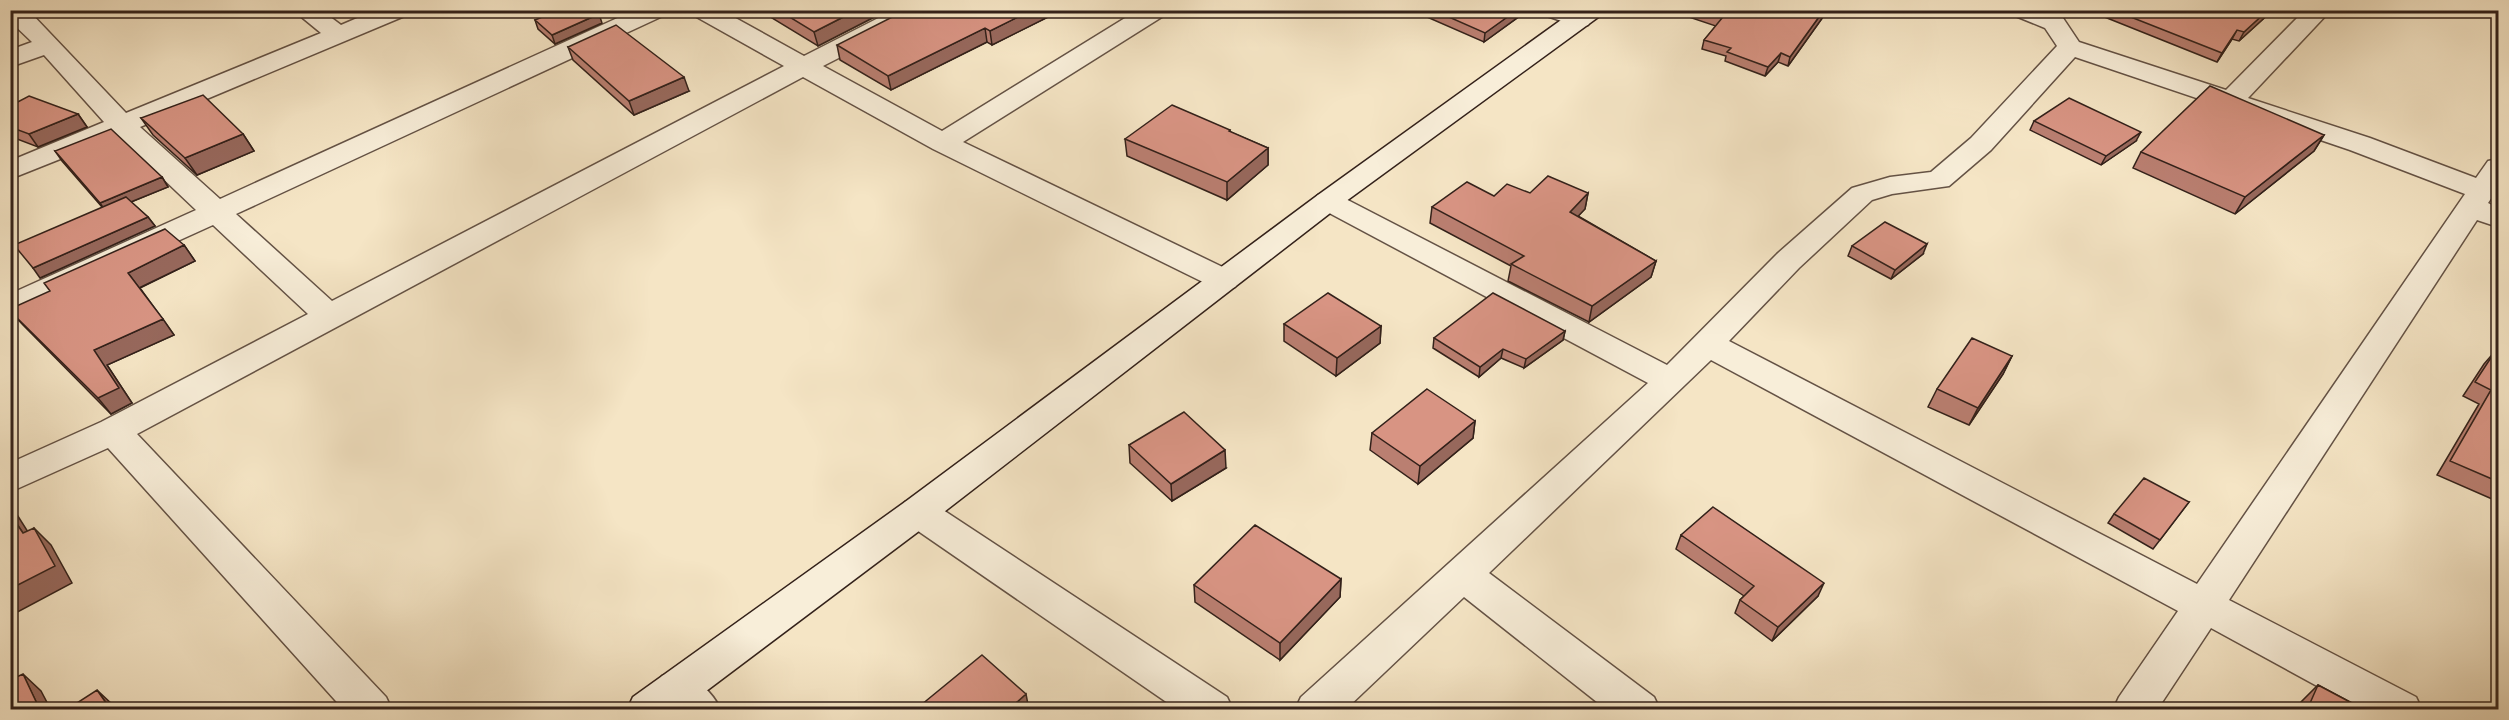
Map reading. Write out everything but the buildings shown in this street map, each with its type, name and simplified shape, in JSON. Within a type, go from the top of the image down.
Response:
[{"type":"street","points":[[13,10],[49,45],[122,125],[330,317]]},
{"type":"street","points":[[305,10],[339,35]]},
{"type":"street","points":[[10,171],[398,10]]},
{"type":"street","points":[[10,307],[656,10]]},
{"type":"street","points":[[702,10],[943,143],[1224,280]]},
{"type":"street","points":[[10,479],[113,431],[914,10]]},
{"type":"street","points":[[943,143],[1156,10]]},
{"type":"street","points":[[2022,10],[2231,99],[2360,144],[2488,196],[2203,605],[2134,710]]},
{"type":"street","points":[[2231,99],[2319,10]]},
{"type":"street","points":[[675,703],[918,512],[1575,14]]},
{"type":"street","points":[[1316,710],[1671,381],[1788,261],[1863,194],[1890,186],[1939,180],[1965,160],[2064,27]]},
{"type":"street","points":[[10,59],[49,45]]},
{"type":"street","points":[[1328,201],[1671,381]]},
{"type":"street","points":[[1708,344],[2401,710]]},
{"type":"street","points":[[113,431],[371,710]]},
{"type":"street","points":[[918,512],[1212,710]]},
{"type":"street","points":[[1462,574],[1639,710]]}]
